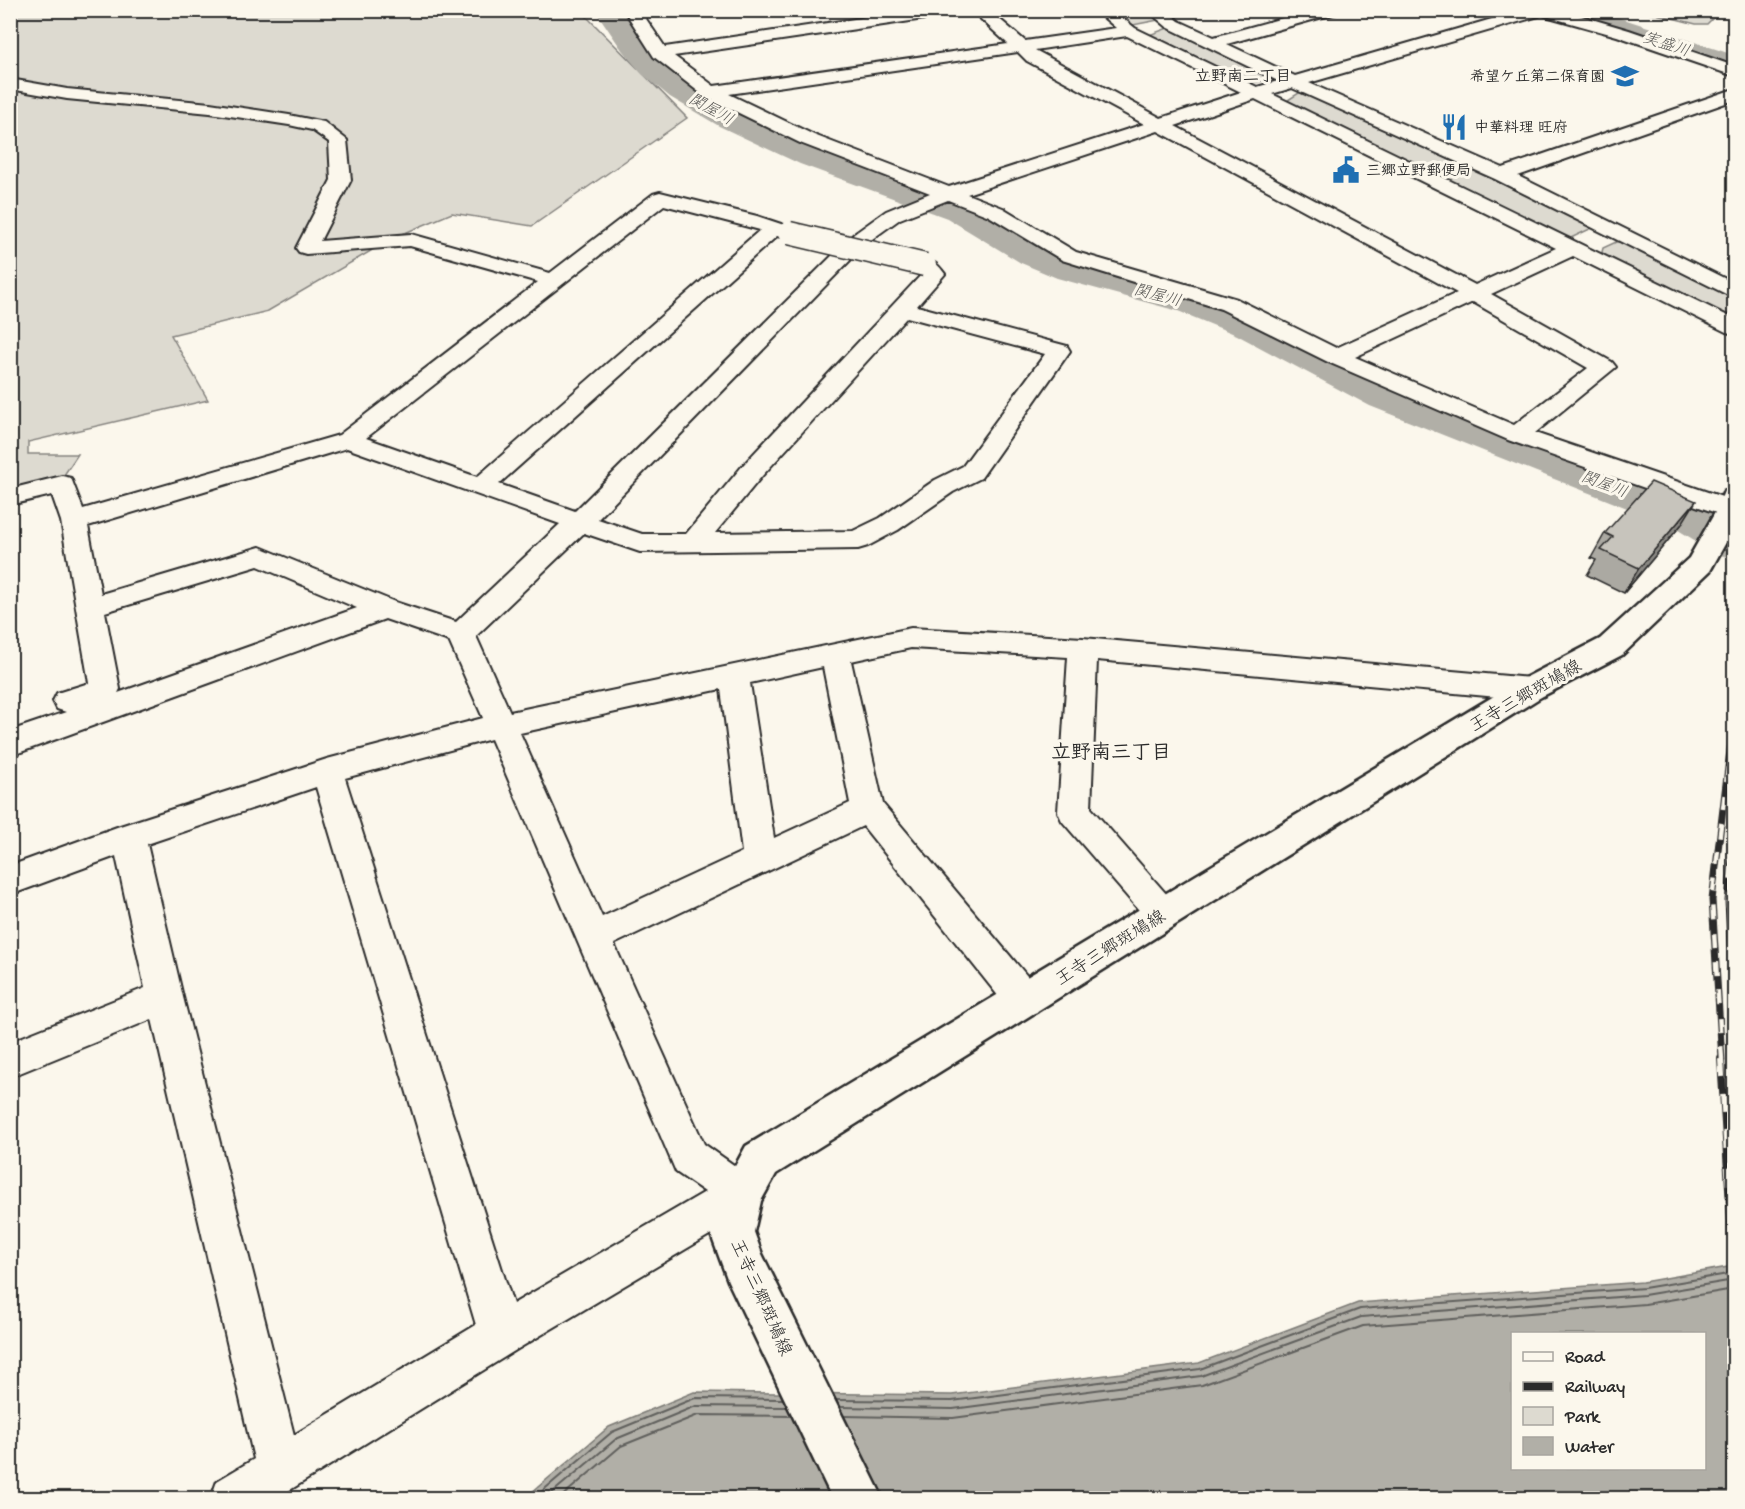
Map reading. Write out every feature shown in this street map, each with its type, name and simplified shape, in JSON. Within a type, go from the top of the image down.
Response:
[{"type":"main road","name":"王寺三郷斑鳩線","points":[[858,1498],[744,1265],[732,1232],[741,1194],[761,1160],[1530,689],[1611,647],[1700,564],[1726,517]]},
{"type":"street","points":[[660,52],[951,10]]},
{"type":"street","points":[[979,10],[1033,57],[1475,294],[1604,367],[1518,435]]},
{"type":"street","points":[[1103,10],[1129,31],[1734,327]]},
{"type":"street","points":[[1155,10],[1173,24],[1212,43],[1293,82],[1502,175],[1734,291]]},
{"type":"street","points":[[1212,43],[1331,10]]},
{"type":"street","points":[[1587,10],[1734,57]]},
{"type":"street","points":[[636,11],[660,52],[710,92],[807,139],[935,198],[996,212],[1069,256],[1229,304],[1336,357],[1518,435],[1726,517]]},
{"type":"street","points":[[461,634],[580,521],[861,238],[893,215],[935,198],[1256,93],[1542,11],[1623,33],[1734,71]]},
{"type":"street","points":[[710,92],[1129,31]]},
{"type":"street","points":[[10,84],[67,94],[232,112],[318,126],[338,140],[341,180],[306,248],[411,240],[554,280]]},
{"type":"street","points":[[1502,175],[1734,94]]},
{"type":"street","points":[[74,521],[348,440],[660,198],[781,231],[925,265],[934,274],[753,470],[692,544]]},
{"type":"street","points":[[481,487],[781,231]]},
{"type":"street","points":[[1336,357],[1573,248]]},
{"type":"street","points":[[348,440],[640,543],[858,540],[889,524],[944,486],[972,472],[1059,351],[904,309]]},
{"type":"street","points":[[10,497],[62,484],[74,521],[105,689],[10,720]]},
{"type":"street","points":[[90,607],[260,556],[385,609],[461,634],[690,1158],[741,1194],[501,1335],[234,1498]]},
{"type":"street","points":[[10,744],[385,609]]},
{"type":"street","points":[[10,880],[129,837],[327,771],[502,725],[912,638],[1083,648],[1530,689]]},
{"type":"street","points":[[1083,648],[1074,812],[1163,914]]},
{"type":"street","points":[[835,654],[868,809],[1024,1000]]},
{"type":"street","points":[[734,676],[760,859]]},
{"type":"street","points":[[327,771],[501,1335]]},
{"type":"street","points":[[594,937],[868,809]]},
{"type":"street","points":[[129,837],[165,997],[280,1470]]},
{"type":"street","points":[[10,1060],[165,997]]},
{"type":"green space","points":[[10,11],[581,11],[687,118],[532,226],[452,213],[393,238],[268,311],[171,335],[208,400],[28,442],[28,454],[78,454],[64,475],[11,488]]},
{"type":"green space","points":[[1114,11],[1146,11],[1158,20],[1133,25]]},
{"type":"green space","points":[[1644,11],[1716,11],[1718,13],[1707,24],[1696,24]]},
{"type":"green space","points":[[1168,28],[1273,78],[1247,82],[1149,35]]},
{"type":"green space","points":[[1302,91],[1592,226],[1592,228],[1571,238],[1561,236],[1288,102]]},
{"type":"green space","points":[[1616,242],[1623,242],[1734,295],[1734,316],[1716,311],[1606,257],[1602,252],[1603,248]]},
{"type":"water","points":[[1734,1266],[1734,1498],[525,1498],[609,1427],[694,1392],[952,1395],[1199,1363],[1358,1303],[1643,1282]]},
{"type":"building","points":[[1651,482],[1696,501],[1639,568],[1601,550],[1613,537],[1605,533]]},
{"type":"waterway","name":"関屋川","points":[[609,10],[632,44],[653,68],[681,90],[730,119],[812,157],[959,211],[1034,255],[1070,270],[1192,303],[1251,327],[1385,397],[1506,446],[1686,514],[1734,543]]},
{"type":"waterway","name":"実盛川","points":[[1566,10],[1734,64]]},
{"type":"railway","points":[[1722,1060],[1712,900],[1734,717]]},
{"type":"railway","points":[[1734,838],[1728,901],[1734,1019]]},
{"type":"railway","points":[[1721,1059],[1734,1269]]},
{"type":"place","name":"希望ケ丘第二保育園","points":[[1625,76]]},
{"type":"place","name":"中華料理 旺府","points":[[1454,127]]},
{"type":"place","name":"三郷立野郵便局","points":[[1346,170]]},
{"type":"district","name":"立野南二丁目","points":[[1243,75]]},
{"type":"district","name":"立野南三丁目","points":[[1111,751]]}]
